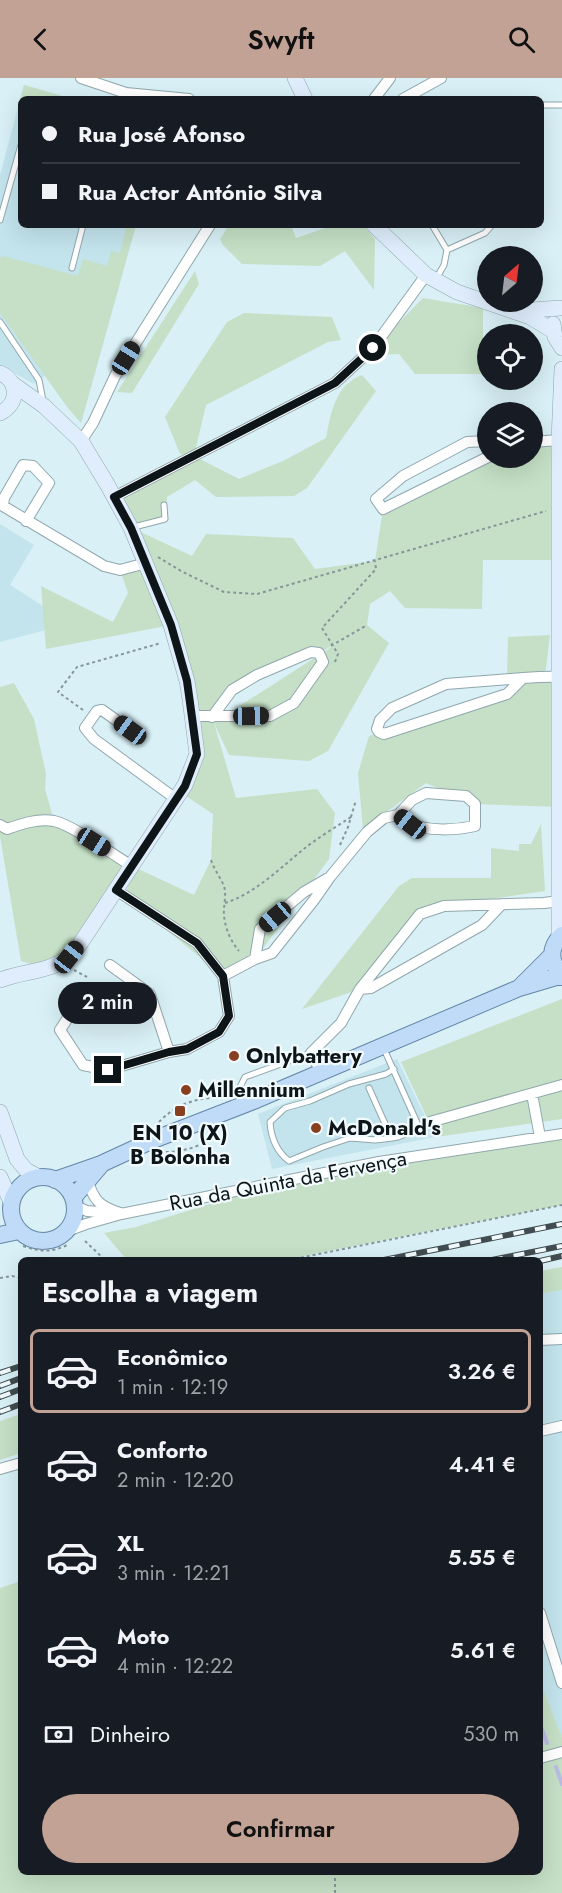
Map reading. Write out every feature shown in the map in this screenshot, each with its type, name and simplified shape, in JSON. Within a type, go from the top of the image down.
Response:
[{"type":"main road","points":[[18,1237],[7,1209],[21,1186],[30,1180],[47,1179],[101,1164],[153,1140],[322,1072],[519,988],[562,975],[555,967],[551,956],[552,948],[561,936]]},
{"type":"main road","points":[[519,988],[551,956]]},
{"type":"main road","points":[[0,1236],[42,1242],[71,1235],[74,1202],[87,1179],[101,1164]]},
{"type":"main road","points":[[47,1179],[68,1190],[74,1202]]},
{"type":"street","points":[[81,78],[126,93],[158,96]]},
{"type":"street","points":[[295,78],[304,96]]},
{"type":"street","points":[[376,96],[390,78]]},
{"type":"street","points":[[408,96],[441,78]]},
{"type":"street","points":[[81,441],[93,423],[115,376],[208,228]]},
{"type":"street","points":[[377,228],[431,278],[457,292],[477,298]]},
{"type":"street","points":[[114,497],[335,383],[373,348],[431,278]]},
{"type":"street","points":[[543,309],[561,307]]},
{"type":"street","points":[[561,307],[555,315],[553,331],[562,349]]},
{"type":"street","points":[[517,312],[553,331]]},
{"type":"street","points":[[561,936],[559,901],[561,560],[559,440],[562,369]]},
{"type":"street","points":[[0,373],[9,378],[15,390],[12,403],[0,413]]},
{"type":"street","points":[[4,976],[45,968],[69,957],[185,786],[197,754],[187,681],[175,638],[131,528],[81,441],[44,406],[13,384]]},
{"type":"street","points":[[12,403],[44,406]]},
{"type":"street","points":[[543,441],[559,440]]},
{"type":"street","points":[[477,442],[467,442],[403,476],[375,499],[383,509],[477,462]]},
{"type":"street","points":[[26,521],[49,483],[33,466],[23,465],[3,498],[3,506],[26,521],[104,566],[120,570],[146,563]]},
{"type":"street","points":[[192,716],[212,717],[270,716],[294,702],[323,662],[319,653],[311,652],[258,675],[232,690],[212,717]]},
{"type":"street","points":[[523,678],[507,694],[384,734],[377,729],[380,720],[392,708],[446,684],[523,678],[561,677]]},
{"type":"street","points":[[130,730],[102,710],[97,711],[86,728],[94,739],[176,799]]},
{"type":"street","points":[[223,976],[272,953],[367,832],[384,818],[398,814],[412,800],[426,793],[466,796],[475,804],[476,826],[437,830],[410,824],[398,814]]},
{"type":"street","points":[[0,825],[7,829],[41,820],[54,821],[75,830],[132,866]]},
{"type":"street","points":[[255,959],[260,929],[304,892],[330,877]]},
{"type":"street","points":[[86,990],[60,1030],[83,1065],[108,1070],[187,1049],[219,1032],[229,1016],[223,976],[197,943],[116,890]]},
{"type":"street","points":[[322,1072],[311,1053],[341,1023],[360,989],[420,914],[444,906],[559,901]]},
{"type":"street","points":[[360,989],[371,988],[482,925],[502,904]]},
{"type":"street","points":[[110,965],[150,994],[169,1052]]},
{"type":"street","points":[[430,1122],[562,1085]]},
{"type":"street","points":[[532,1094],[540,1137]]},
{"type":"street","points":[[0,1112],[17,1159],[26,1170],[47,1179]]},
{"type":"street","name":"Rua da Quinta da Fervença","points":[[71,1235],[121,1214],[379,1162],[562,1134]]},
{"type":"street","points":[[0,1177],[7,1209]]},
{"type":"street","points":[[87,1179],[96,1201],[105,1208],[121,1214]]},
{"type":"street","name":"Rua da Quinta da Fervença","points":[[74,1202],[87,1211],[121,1214]]},
{"type":"street","points":[[543,1340],[562,1339]]},
{"type":"street","points":[[543,1430],[562,1426]]},
{"type":"street","points":[[0,1469],[18,1463]]},
{"type":"street","points":[[543,1622],[562,1683]]},
{"type":"street","points":[[543,1757],[562,1752]]},
{"type":"lane","points":[[544,105],[562,105]]},
{"type":"lane","points":[[0,220],[18,156]]},
{"type":"lane","points":[[72,268],[83,228]]},
{"type":"lane","points":[[431,278],[444,265],[447,250],[434,228]]},
{"type":"lane","points":[[447,250],[485,233],[489,228]]},
{"type":"lane","points":[[0,322],[39,380],[44,406]]},
{"type":"lane","points":[[131,528],[165,519],[164,505]]},
{"type":"lane","points":[[383,1046],[394,1069],[418,1125],[410,1133],[398,1137],[375,1140],[351,1138],[289,1161],[281,1155],[271,1137],[270,1122],[285,1108],[310,1101],[349,1084],[386,1074],[394,1069]]},
{"type":"lane","points":[[240,1105],[240,1087],[245,1077],[311,1053]]},
{"type":"lane","points":[[369,1088],[386,1126],[398,1137]]},
{"type":"lane","points":[[375,1140],[386,1126]]},
{"type":"path","points":[[138,544],[181,571],[225,592],[257,594],[559,507]]},
{"type":"path","points":[[335,662],[338,654],[322,628],[376,569],[375,561]]},
{"type":"path","points":[[331,646],[367,625]]},
{"type":"path","points":[[93,717],[58,692],[77,667],[175,638]]},
{"type":"path","points":[[338,849],[356,800]]},
{"type":"path","points":[[225,903],[239,899],[306,847],[351,817]]},
{"type":"path","points":[[211,860],[224,887],[226,924],[239,951]]},
{"type":"path","points":[[60,961],[92,981],[86,990]]},
{"type":"path","points":[[304,1257],[562,1206]]},
{"type":"path","points":[[18,1237],[35,1250],[50,1252],[59,1249],[71,1235]]},
{"type":"path","points":[[85,1241],[102,1257]]},
{"type":"path","points":[[0,1278],[18,1277]]},
{"type":"path","points":[[335,1875],[335,1893]]},
{"type":"shaded area","points":[[24,85],[62,96],[21,96]]},
{"type":"shaded area","points":[[18,108],[18,228],[135,228],[81,423],[45,376],[34,384],[0,365],[0,175]]},
{"type":"shaded area","points":[[0,524],[34,545],[10,585],[43,606],[46,630],[0,642]]},
{"type":"shaded area","points":[[397,1059],[435,1137],[272,1169],[258,1114]]},
{"type":"shaded area","points":[[562,1290],[562,1737],[543,1689],[543,1293]]},
{"type":"green space","points":[[24,85],[62,96],[21,96]]},
{"type":"green space","points":[[126,228],[135,228],[81,423],[0,313],[0,257],[78,276],[83,259],[107,266],[111,251],[120,253]]},
{"type":"green space","points":[[227,228],[292,228],[296,238],[325,228],[366,228],[375,239],[374,290],[345,251],[320,266],[242,264],[220,239]]},
{"type":"green space","points":[[195,271],[199,284],[132,393],[117,392]]},
{"type":"green space","points":[[423,298],[477,307],[477,312],[483,312],[483,324],[477,324],[477,374],[415,374],[399,354],[367,355]]},
{"type":"green space","points":[[244,313],[332,317],[341,340],[328,342],[206,405],[194,456],[239,479],[283,461],[326,438],[330,419],[340,393],[353,380],[362,375],[376,391],[307,488],[294,496],[216,497],[195,480],[167,497],[165,519],[132,528],[192,556],[206,534],[293,538],[315,569],[375,561],[383,509],[477,463],[477,468],[543,468],[543,442],[559,440],[559,560],[483,560],[482,609],[405,608],[390,591],[370,604],[367,625],[389,643],[328,751],[309,761],[229,755],[214,723],[236,798],[317,789],[335,813],[329,859],[255,959],[223,976],[126,897],[131,868],[84,938],[45,968],[21,961],[0,836],[0,687],[14,683],[34,719],[46,774],[45,789],[54,821],[132,866],[194,895],[211,860],[213,814],[180,792],[197,754],[171,625],[46,649],[41,586],[113,622],[128,593],[120,570],[145,563],[114,497],[192,456],[180,454],[165,417],[227,322]],"holes":[[[347,637],[216,721],[222,702],[258,675],[319,653]]]},
{"type":"green space","points":[[550,635],[545,676],[560,677],[560,807],[475,804],[426,783],[363,829],[358,773],[369,736],[507,694],[522,679],[507,679],[508,637]]},
{"type":"green space","points":[[541,824],[545,891],[444,906],[420,914],[360,989],[302,1009],[399,886],[412,878],[491,878],[491,848],[519,851],[519,844],[531,844]]},
{"type":"green space","points":[[562,999],[562,1119],[436,1137],[401,1062]]},
{"type":"green space","points":[[562,1134],[562,1205],[298,1257],[124,1257],[104,1233],[136,1227],[274,1184]]},
{"type":"green space","points":[[562,1267],[562,1290],[543,1293],[543,1270]]},
{"type":"green space","points":[[18,1415],[18,1454],[0,1460],[0,1421]]},
{"type":"green space","points":[[18,1582],[18,1875],[543,1875],[543,1689],[562,1737],[562,1893],[0,1893],[0,1588]]},
{"type":"waterway","points":[[543,1732],[547,1743]]},
{"type":"waterway","points":[[556,1767],[562,1784]]},
{"type":"railway","points":[[399,1257],[562,1224]]},
{"type":"railway","points":[[507,1257],[562,1246]]},
{"type":"railway","points":[[543,1260],[562,1256]]},
{"type":"railway","points":[[0,1373],[18,1367]]},
{"type":"railway","points":[[0,1386],[18,1379]]},
{"type":"railway","points":[[0,1397],[18,1390]]},
{"type":"railway","points":[[0,1412],[18,1405]]},
{"type":"place","name":"Onlybattery","points":[[234,1056]]},
{"type":"place","name":"Millennium","points":[[186,1090]]},
{"type":"place","name":"EN 10 (X) B Bolonha","points":[[180,1111]]},
{"type":"place","name":"McDonald's","points":[[316,1128]]},
{"type":"route","points":[[108,1070],[187,1049],[219,1032],[229,1016],[223,976],[197,943],[116,890],[185,786],[197,754],[187,681],[171,625],[131,528],[114,497],[335,383],[373,348]]}]
